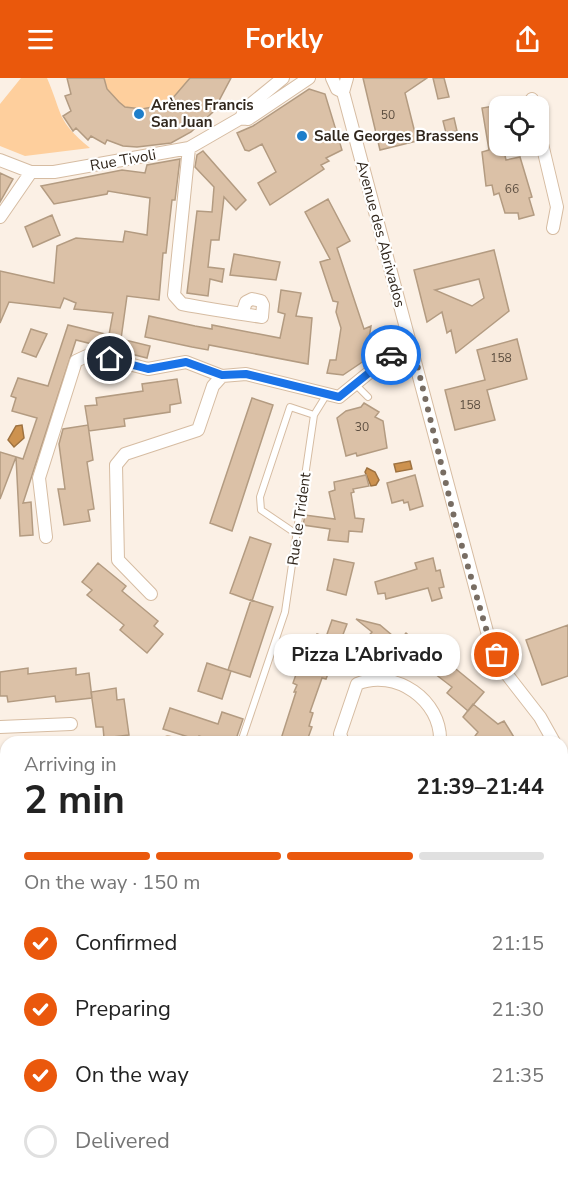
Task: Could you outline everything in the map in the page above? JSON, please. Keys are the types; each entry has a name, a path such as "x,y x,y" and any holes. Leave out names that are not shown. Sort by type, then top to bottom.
{"street":[{"name":"Rue Tivoli","path":"0,160 31,172 54,172 189,148 241,118 245,109 283,78"},
{"name":"Rue Tivoli","path":"241,118 248,119 309,78"},
{"name":"Avenue des Abrivados","path":"332,78 338,89 343,92 413,348 457,529 489,639 505,672 540,717 551,736"},
{"path":"343,92 347,78"},
{"path":"189,148 174,295 182,304 242,314"},
{"path":"545,156 557,207 553,228"},
{"path":"0,217 31,172"},
{"path":"46,537 39,478 76,361 91,354 148,369 186,362 222,375 246,374 339,397 392,354 413,348"},
{"path":"151,594 118,560 116,465 125,454 198,430 213,386 222,375"},
{"path":"340,736 357,684 371,678 412,688 428,704 440,736"},
{"path":"0,727 71,724"}],"lane":[{"path":"355,383 368,397"},
{"name":"Rue le Trident","path":"244,736 285,612 295,557 295,533 314,415 327,394"},
{"path":"295,533 261,510 260,497 290,407 314,415"}],"shaded area":[{"path":"21,78 47,78 66,123 90,148 25,156 0,146 0,104"},
{"name":"Arènes Francis San Juan","path":"68,78 231,78 213,112 203,123 179,139 137,147 108,140 105,144 91,136 88,140 76,128 73,131 63,116 71,111 65,96 71,94"},
{"path":"22,425 24,438 14,447 8,440 16,426"},
{"path":"410,461 412,469 396,472 394,464"},
{"path":"367,468 375,472 379,480 376,485 371,486 365,472"}],"building":[{"name":"Arènes Francis San Juan","path":"67,78 104,78 107,89 125,107 142,109 158,106 172,99 190,78 231,78 213,112 191,132 171,143 137,147 123,146 107,140 105,144 91,136 88,140 76,128 73,131 63,116 71,111 65,96 71,94"},
{"path":"363,78 427,78 405,93 417,141 380,150"},
{"path":"433,78 444,78 449,97 438,99"},
{"name":"Salle Georges Brassens","path":"309,89 325,94 342,150 326,158 329,161 321,165 324,169 270,205 258,183 276,172 262,144 249,151 245,150 237,133 253,126"},
{"path":"489,107 489,150 482,108"},
{"path":"454,118 457,131 446,133 443,121"},
{"path":"489,150 489,156 505,156 506,160 520,157 532,197 529,198 534,215 519,219 518,213 505,213 499,193 494,195 492,185 486,186 482,152"},
{"path":"203,151 246,200 236,210 224,197 219,240 211,240 208,267 224,269 222,282 210,279 208,296 187,293 197,211 212,212 214,187 195,167 197,155"},
{"path":"180,159 175,200 172,200 166,253 163,253 159,300 127,296 121,339 150,346 147,358 76,340 23,503 31,502 33,535 20,536 16,457 0,499 0,452 23,459 37,418 12,411 16,398 11,396 18,378 48,386 68,325 109,335 113,313 74,309 76,303 64,298 60,308 9,302 0,323 0,271 54,283 57,246 76,238 123,242 125,231 147,235 150,198 108,191 107,194 54,204 41,186 122,170 145,173 147,165"},
{"path":"0,173 13,179 0,202"},
{"path":"328,199 350,241 337,248 364,329 371,326 368,345 383,348 343,375 327,373 330,360 336,360 341,328 336,312 338,302 333,301 320,262 330,259 305,212"},
{"path":"52,215 60,235 33,247 25,227"},
{"path":"494,250 509,311 456,353 451,330 447,333 442,312 427,322 414,270","holes":["479,279 484,298 472,306 435,290"]},
{"path":"234,254 280,262 276,280 230,275"},
{"path":"281,290 301,293 296,316 312,318 308,364 209,345 208,350 145,337 149,316 212,329 212,325 280,338 285,314 278,312"},
{"path":"31,329 47,334 36,357 22,352"},
{"path":"517,339 527,379 487,390 495,420 455,430 445,390 485,380 477,350"},
{"path":"177,379 181,403 170,405 170,412 124,419 125,426 89,431 85,406 97,405 96,398 143,391 142,384"},
{"path":"252,398 273,405 232,531 210,523"},
{"path":"364,403 379,412 375,417 383,421 387,448 357,456 356,453 346,456 337,418 346,411 361,407"},
{"path":"88,425 93,460 87,462 94,509 88,510 90,521 64,525 58,489 65,489 59,444 63,429"},
{"path":"366,475 369,486 353,489 354,492 351,493 355,518 364,519 362,532 349,531 348,542 328,540 330,529 303,525 305,515 335,519 329,492 335,490 334,482"},
{"path":"415,475 423,506 410,510 408,502 404,503 403,500 392,503 387,483"},
{"path":"250,537 271,544 252,601 230,593"},
{"path":"433,558 436,571 440,570 444,587 439,588 442,598 432,601 428,588 386,599 385,593 378,594 375,582 417,569 415,563"},
{"path":"334,559 354,563 346,595 327,590"},
{"path":"98,563 126,586 122,591 158,621 154,626 163,634 147,653 120,630 124,625 87,595 92,590 82,582"},
{"path":"251,600 273,607 250,677 228,670"},
{"path":"356,619 380,625 399,641 406,633 422,647 424,643 484,692 468,711 447,693 452,687 413,657 407,665 391,652 384,660 363,642 372,632"},
{"path":"332,620 347,624 326,679 322,678 310,712 313,713 309,736 282,736 296,692 294,692 297,685 293,683 301,660 307,663 317,634 326,637"},
{"path":"568,625 568,676 542,685 526,640"},
{"path":"207,663 231,671 222,699 198,691"},
{"path":"28,668 28,674 76,668 76,675 89,673 92,698 56,702 55,696 8,702 7,696 0,696 0,672"},
{"path":"116,688 117,700 124,699 129,735 104,736 103,727 96,727 91,692"},
{"path":"473,704 498,724 504,721 513,736 475,736 478,732 463,717"},
{"path":"170,708 218,724 222,712 243,719 237,736 185,736 163,729"}],"way so far":[{"path":"391,355 413,348 457,529 489,639 497,655"}],"place":[{"name":"Arènes Francis San Juan","path":"139,114"},
{"name":"Salle Georges Brassens","path":"302,136"},
{"name":"Pizza L’Abrivado","path":"497,655"}],"route":[{"path":"110,359 148,369 186,362 222,375 246,374 339,397 391,355"}]}
